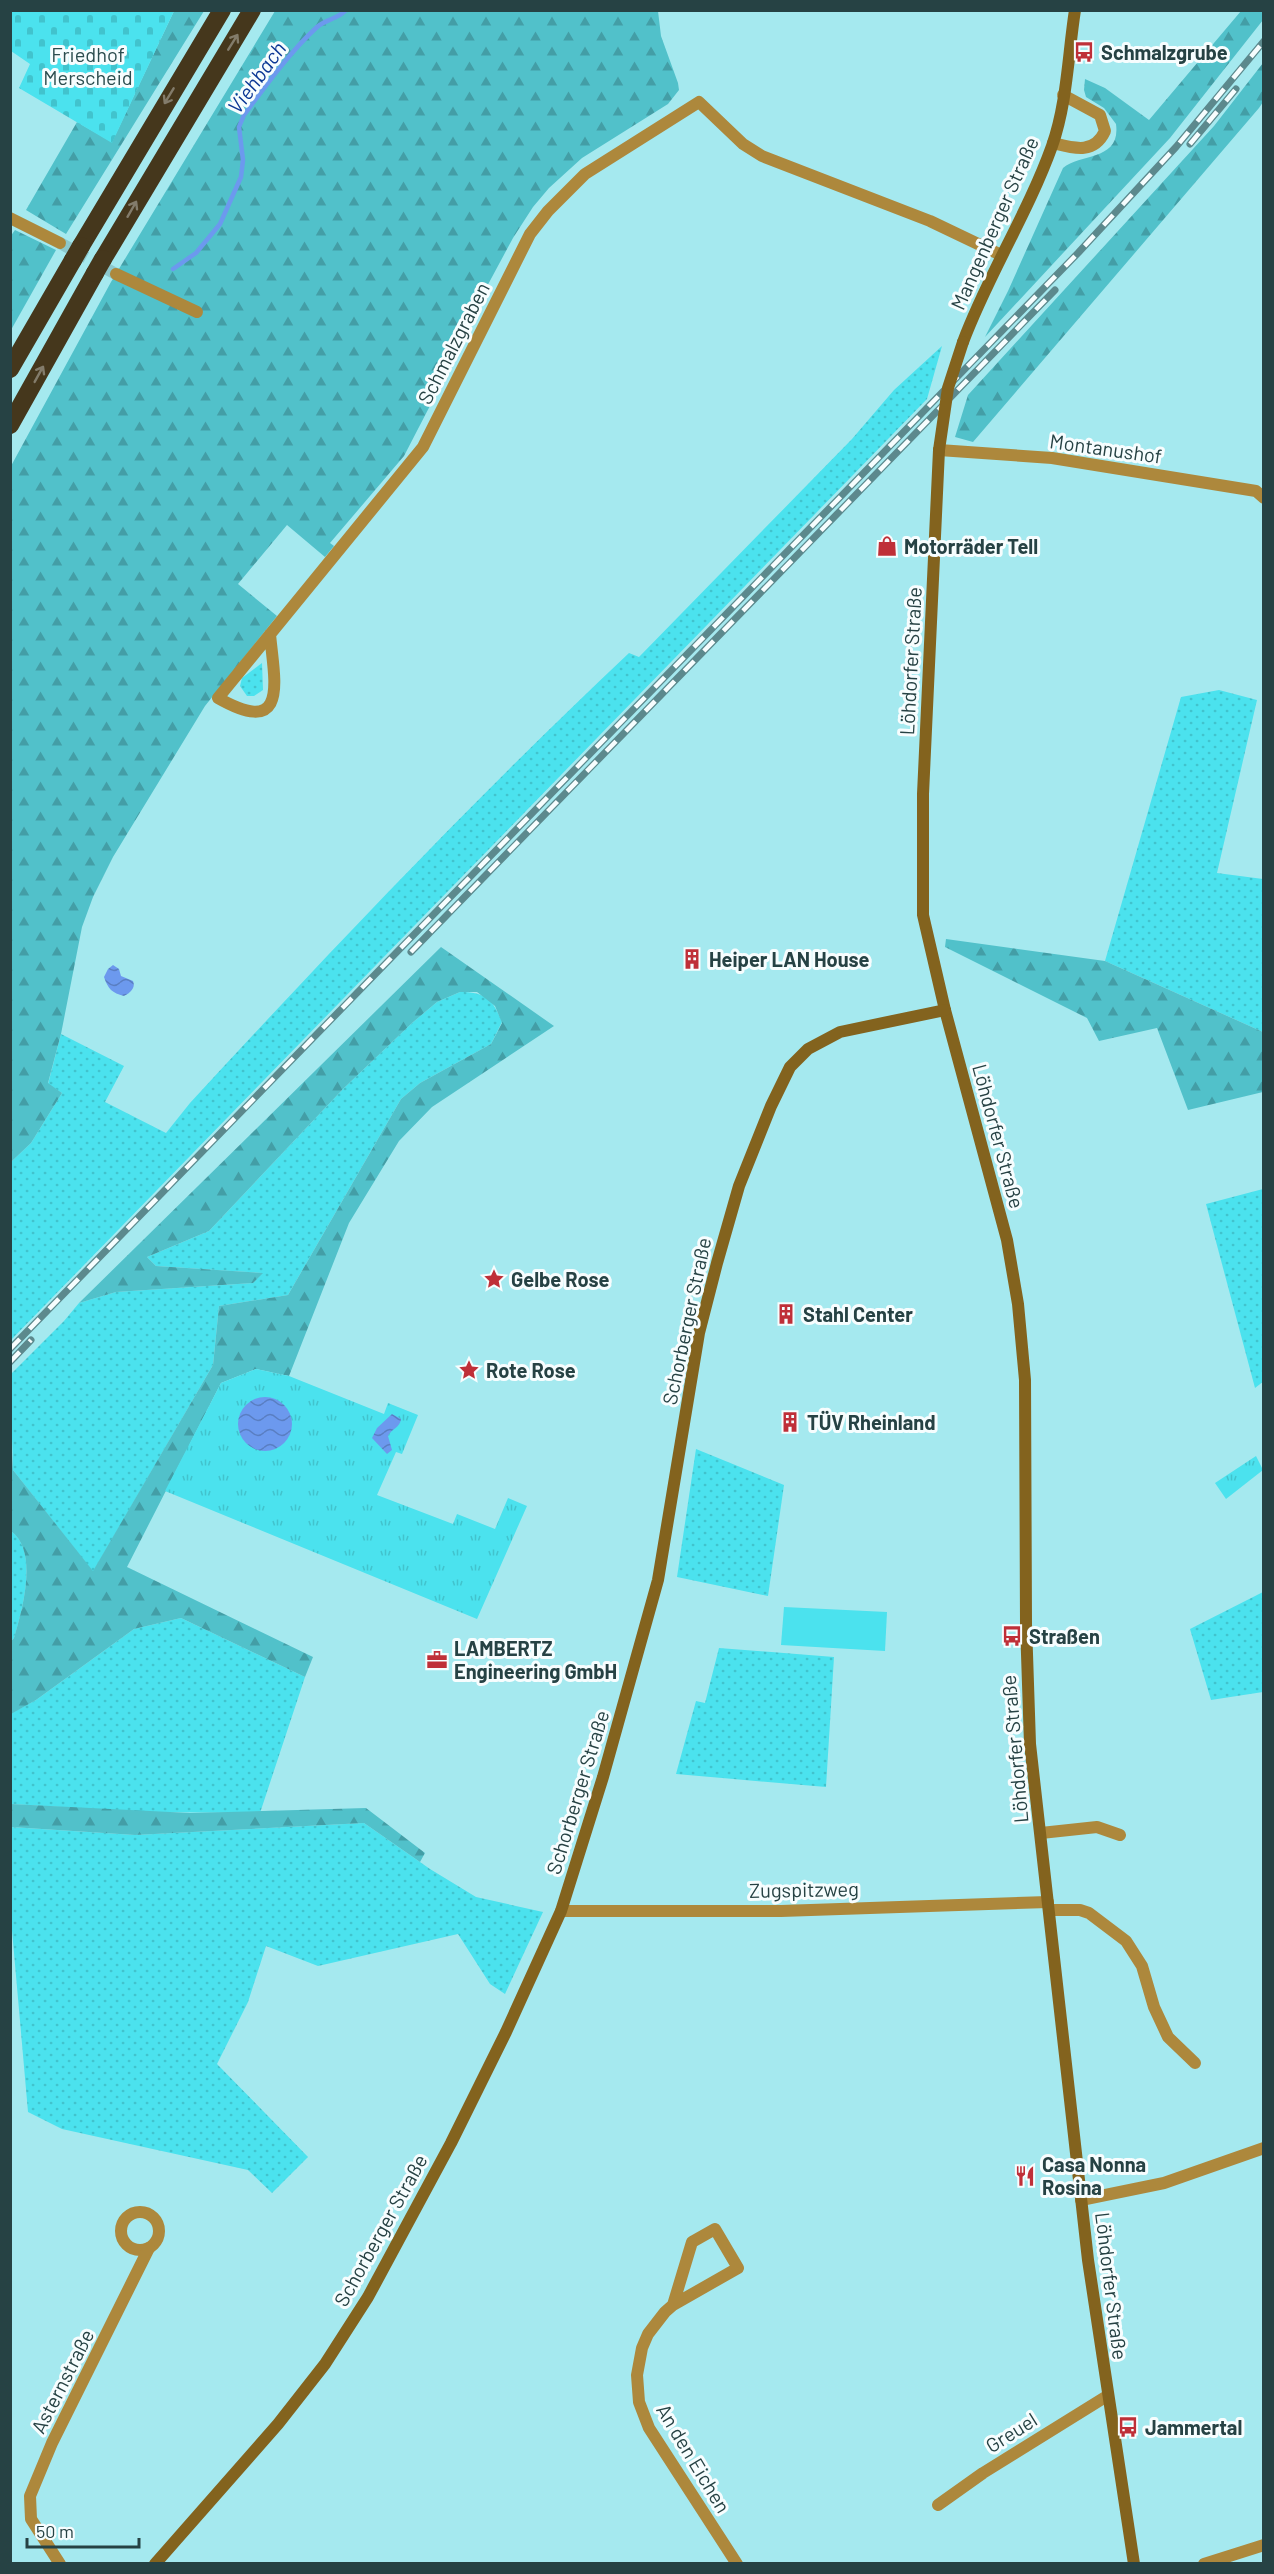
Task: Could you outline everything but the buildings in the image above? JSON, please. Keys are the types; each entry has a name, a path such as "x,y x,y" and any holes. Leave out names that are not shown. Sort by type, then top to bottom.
{"highway":[{"path":"10,369 222,10"},
{"path":"10,425 99,266 252,10"}],"main road":[{"name":"Mangenberger Straße","path":"939,450 948,388 963,342 980,298 1043,169 1053,143 1063,95 1075,10"},
{"name":"Löhdorfer Straße","path":"939,450 923,794 921,890 923,915 945,1010 1007,1240 1018,1304 1026,1380 1027,1682 1030,1744 1081,2200 1107,2396 1134,2564"},
{"name":"Schorberger Straße","path":"155,2564 278,2424 325,2364 368,2297 451,2143 506,2032 561,1911 603,1777 658,1580 699,1333 717,1263 739,1186 771,1106 790,1067 800,1056 818,1043 840,1032 945,1010"}],"street":[{"path":"1053,143 1079,149 1089,147 1097,143 1105,131 1100,115 1063,95"},
{"name":"Schmalzgraben","path":"270,634 276,684 273,697 266,708 257,712 250,711 218,698 270,634 336,557 423,447 530,234 548,210 585,174 699,102 743,144 762,156 930,221 1001,255"},
{"path":"10,218 60,243"},
{"path":"116,274 197,312"},
{"name":"Montanushof","path":"939,450 1052,459 1256,491 1263,498"},
{"name":"Löhdorfer Straße","path":"1041,1833 1097,1827 1120,1835"},
{"path":"1049,1906 1089,1913 1126,1941 1142,1966 1154,2007 1168,2037 1195,2063"},
{"name":"Zugspitzweg","path":"561,1911 781,1911 1049,1906"},
{"path":"1081,2200 1173,2180 1263,2148"},
{"name":"An den Eichen","path":"673,2304 692,2242 715,2229 738,2268 673,2304 657,2320 642,2348 637,2375 639,2402 644,2419 737,2564"},
{"name":"Asternstraße","path":"60,2564 33,2522 29,2511 30,2496 52,2443 149,2248"},
{"name":"Greuel","path":"938,2505 983,2473 1107,2396"},
{"path":"1204,2564 1263,2545"}],"green space":[{"name":"Friedhof Merscheid","path":"10,11 174,11 112,143 19,88 30,64 11,51"},
{"path":"174,11 204,11 66,234 26,210 77,122 112,142"},
{"path":"275,11 658,11 661,36 679,90 668,104 582,158 549,188 533,207 513,238 470,318 448,371 404,456 330,543 334,546 325,557 287,525 238,584 277,616 205,706 113,857 93,897 82,927 61,1034 48,1083 62,1093 31,1143 11,1162 11,466 111,282"},
{"path":"1241,11 1263,11 1263,20 1170,138 985,337 1063,168 1106,150 1116,136 1116,124 1104,108 1086,97 1085,79 1105,88 1149,120"},
{"path":"1263,63 1263,102 1259,108 973,442 955,437 968,395 1214,126"},
{"path":"15,230 56,250 11,330 10,237"},
{"path":"942,346 927,399 11,1340 11,1162 31,1143 62,1093 48,1084 61,1034 124,1066 105,1102 166,1133 243,1045 460,818 629,653 639,657 852,439 894,390"},
{"path":"262,663 263,690 254,696 247,696 240,686 242,678"},
{"path":"1219,690 1257,700 1217,873 1263,879 1263,1032 1105,961 1181,697"},
{"path":"946,939 1105,961 1263,1032 1263,1092 1188,1110 1157,1028 1099,1041 1087,1018 945,947"},
{"path":"441,947 554,1026 432,1107 399,1141 349,1223 289,1376 256,1369 221,1383 127,1567 313,1657 305,1677 181,1618 134,1629 36,1700 11,1714 11,1641 14,1638 21,1613 26,1567 24,1552 19,1540 11,1531 10,1416 13,1470 93,1571 213,1365 219,1306 288,1295 401,1099 420,1083 491,1044 502,1023 495,1006 477,992 460,992 437,1002 343,1089 209,1231 147,1257 156,1266 263,1273 253,1283 116,1292 79,1303"},
{"path":"460,992 482,995 495,1008 502,1022 491,1044 420,1083 401,1099 288,1295 219,1306 213,1365 93,1572 13,1470 10,1375 79,1303 116,1292 253,1283 262,1273 156,1266 147,1257 209,1231 343,1089 412,1023 437,1002"},
{"path":"1263,1189 1264,1381 1255,1388 1206,1204"},
{"path":"256,1369 289,1376 384,1414 388,1403 418,1415 402,1454 396,1452 377,1495 453,1524 457,1514 495,1529 508,1498 527,1506 477,1619 165,1491 221,1383"},
{"path":"696,1449 784,1485 768,1596 677,1577"},
{"path":"1256,1456 1263,1470 1226,1499 1215,1483"},
{"path":"11,1531 19,1540 24,1552 26,1582 21,1613 14,1638 11,1641"},
{"path":"1263,1592 1263,1692 1211,1700 1190,1629"},
{"path":"784,1607 887,1612 885,1651 781,1645"},
{"path":"181,1618 305,1677 260,1813 145,1812 11,1804 10,1714 36,1700 134,1629"},
{"path":"719,1648 834,1657 826,1787 676,1774 696,1701 705,1703"},
{"path":"11,1804 190,1813 366,1808 425,1853 420,1862 364,1823 135,1835 11,1827"},
{"path":"364,1823 430,1869 476,1897 543,1912 505,1994 490,1984 458,1934 318,1966 266,1946 248,2002 217,2064 308,2157 272,2193 248,2170 62,2129 28,2112 11,1919 10,1827 135,1835"}],"water":[{"path":"113,965 119,969 121,976 133,981 132,990 124,996 111,990 104,977"},
{"path":"265,1397 275,1399 284,1405 290,1414 292,1424 290,1434 284,1443 275,1449 265,1451 255,1449 246,1443 240,1434 238,1424 240,1414 246,1405 255,1399"},
{"path":"392,1414 401,1419 388,1436 392,1450 387,1454 372,1438 377,1428"}],"waterway":[{"name":"Viehbach","path":"173,269 196,253 220,224 241,177 243,160 239,127 244,115 297,47 321,24 346,10"}],"tunnel":[{"path":"60,243 116,274"}],"railway":[{"path":"10,1349 1078,253 1176,147 1264,41"},
{"path":"1190,144 1236,89"},
{"path":"411,952 1055,290"},
{"path":"10,1362 31,1340"}],"place":[{"name":"Schmalzgrube","path":"1084,52"},
{"name":"Motorräder Tell","path":"887,546"},
{"name":"Heiper LAN House","path":"692,959"},
{"name":"Gelbe Rose","path":"494,1279"},
{"name":"Stahl Center","path":"786,1314"},
{"name":"Rote Rose","path":"469,1370"},
{"name":"TÜV Rheinland","path":"790,1422"},
{"name":"Straßen","path":"1012,1636"},
{"name":"LAMBERTZ Engineering GmbH","path":"437,1660"},
{"name":"Casa Nonna Rosina","path":"1025,2176"},
{"name":"Jammertal","path":"1128,2427"}]}
